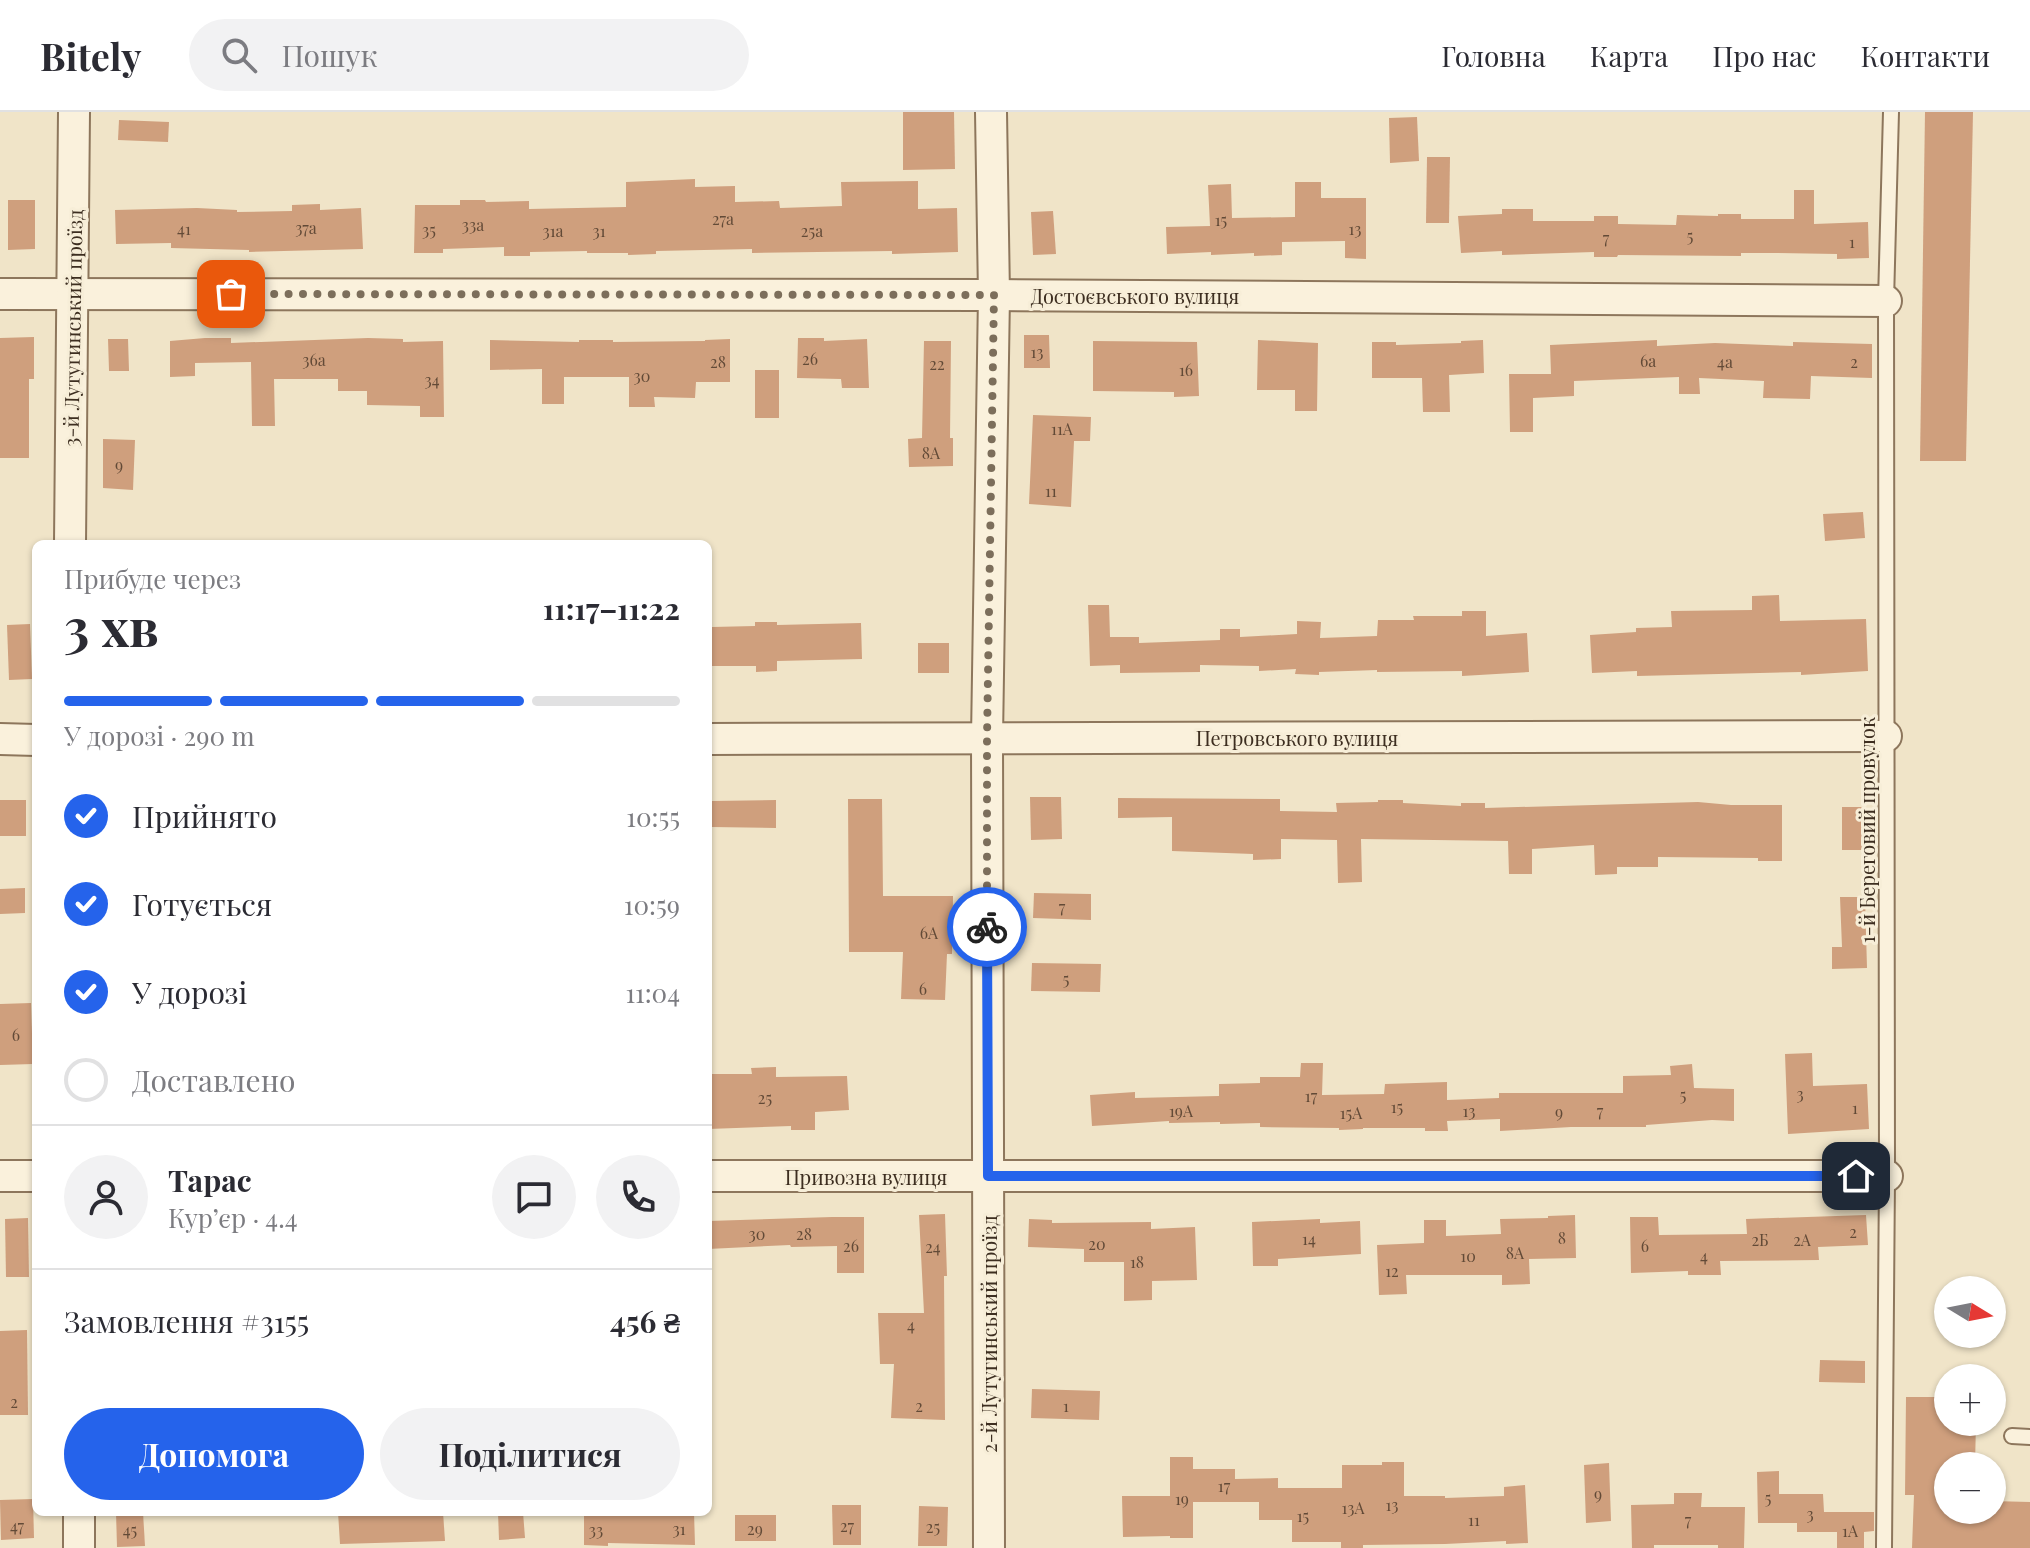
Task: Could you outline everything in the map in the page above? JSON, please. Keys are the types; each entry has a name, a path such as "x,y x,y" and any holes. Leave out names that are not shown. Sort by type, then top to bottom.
{"street":[{"name":"3-й Лутугинський проїзд","path":"70,540 74,112"},
{"name":"2-й Лутугинський проїзд","path":"989,1548 987,738 994,295 991,112"},
{"name":"Достоєвського вулиця","path":"0,294 994,295 1886,301"},
{"name":"Петровського вулиця","path":"712,739 1886,736"},
{"path":"0,739 32,740"},
{"path":"0,1176 32,1176"},
{"name":"Привозна вулиця","path":"712,1176 1887,1176"},
{"path":"79,1516 79,1548"}],"lane":[{"name":"1-й Береговий провулок","path":"1884,1548 1887,1176 1886,301 1891,112"},
{"path":"2012,1436 2030,1437"}],"building":[{"path":"903,112 954,112 955,169 903,170"},
{"path":"1925,112 1973,112 1966,461 1920,461"},
{"path":"1417,117 1419,161 1390,163 1389,118"},
{"path":"119,120 169,122 168,142 118,140"},
{"path":"1427,157 1450,157 1449,223 1426,223"},
{"path":"695,179 695,187 735,186 735,202 779,201 780,208 842,206 841,182 918,181 918,209 957,208 958,252 752,253 752,249 656,251 656,254 628,255 587,251 530,252 530,256 504,256 504,247 414,253 415,205 460,205 460,200 485,200 529,201 529,209 626,207 626,182"},
{"path":"1295,182 1321,182 1321,198 1366,198 1366,259 1345,258 1345,241 1282,242 1282,255 1167,254 1166,227 1210,226 1208,185 1231,184 1232,218 1295,217"},
{"path":"1794,190 1814,190 1814,224 1868,222 1869,258 1837,259 1837,254 1773,253 1594,257 1594,252 1461,253 1458,216 1502,214 1502,209 1533,209 1533,221 1594,221 1594,216 1618,216 1618,224 1676,225 1677,215 1718,214 1741,214 1741,219 1794,219"},
{"path":"8,200 35,200 35,249 8,250"},
{"path":"320,204 320,210 361,208 363,249 249,252 171,248 171,243 116,244 115,210 197,208 237,212 292,211 292,205"},
{"path":"1053,211 1056,254 1033,255 1031,212"},
{"path":"1024,335 1049,335 1050,368 1024,368"},
{"path":"34,337 34,379 29,379 29,458 0,458 0,338"},
{"path":"231,338 231,343 368,338 403,339 403,342 443,341 444,417 420,417 420,406 367,405 367,391 338,391 338,379 274,379 275,426 252,426 251,362 195,363 195,376 170,377 170,341"},
{"path":"798,338 824,338 824,341 867,339 869,388 842,388 841,379 797,378"},
{"path":"108,339 128,339 129,371 109,371"},
{"path":"730,339 730,382 696,382 695,398 654,397 655,407 629,407 629,377 564,377 564,404 542,404 542,369 490,370 490,340 613,342"},
{"path":"1258,340 1318,343 1317,411 1295,411 1295,390 1257,390"},
{"path":"1483,340 1484,373 1449,375 1450,412 1423,412 1422,378 1372,378 1372,342 1396,342 1396,345"},
{"path":"1657,340 1657,346 1715,343 1793,346 1793,342 1872,344 1872,378 1811,376 1810,399 1763,398 1764,381 1699,378 1700,394 1679,394 1679,377 1574,381 1574,396 1533,398 1533,432 1510,432 1509,374 1551,374 1550,345"},
{"path":"924,341 951,341 950,438 953,438 953,466 909,467 908,439 922,438"},
{"path":"1093,341 1197,342 1199,396 1174,397 1174,392 1093,391"},
{"path":"755,370 779,370 779,418 755,418"},
{"path":"1033,415 1091,417 1090,441 1074,441 1071,507 1029,504"},
{"path":"103,439 135,440 133,490 103,488"},
{"path":"1863,512 1865,538 1825,541 1823,514"},
{"path":"1779,595 1780,621 1866,619 1868,671 1801,675 1801,672 1637,676 1637,671 1592,673 1590,635 1636,632 1636,628 1672,627 1671,611 1752,610 1752,596"},
{"path":"1088,605 1109,605 1110,637 1139,637 1139,643 1220,640 1220,629 1240,629 1240,637 1297,634 1297,621 1321,622 1320,638 1377,636 1378,620 1462,616 1462,611 1486,611 1486,636 1527,633 1529,672 1462,676 1462,671 1377,670 1319,672 1319,675 1295,674 1296,669 1259,671 1259,666 1200,665 1200,672 1120,673 1120,665 1090,666"},
{"path":"755,622 777,622 777,625 861,623 862,659 777,661 777,671 756,672 756,666 712,666 712,627 755,626"},
{"path":"30,624 32,679 9,680 7,625"},
{"path":"918,643 949,643 949,673 918,673"},
{"path":"1030,797 1061,797 1062,839 1031,840"},
{"path":"1118,798 1280,799 1280,811 1337,812 1336,803 1378,800 1461,806 1461,803 1485,803 1485,808 1698,802 1782,805 1782,861 1658,857 1658,867 1617,867 1617,874 1595,875 1594,845 1532,849 1532,874 1509,874 1508,841 1361,839 1362,882 1338,883 1337,840 1281,839 1281,859 1253,860 1253,854 1172,851 1172,817 1118,818"},
{"path":"848,799 882,799 883,896 953,896 952,954 947,954 945,1000 901,999 903,952 849,952"},
{"path":"0,800 26,800 26,836 0,836"},
{"path":"776,800 776,828 712,827 712,801"},
{"path":"1842,807 1867,807 1867,850 1842,850"},
{"path":"25,888 25,913 0,914 0,889"},
{"path":"1034,893 1091,894 1091,920 1033,918"},
{"path":"1840,897 1865,897 1867,968 1832,969 1832,947 1842,947"},
{"path":"1032,963 1101,964 1100,992 1031,991"},
{"path":"31,1003 32,1064 0,1065 0,1004"},
{"path":"1812,1053 1813,1086 1867,1084 1869,1129 1788,1134 1785,1054"},
{"path":"1301,1063 1323,1063 1322,1095 1384,1094 1385,1084 1447,1082 1447,1100 1499,1098 1499,1093 1623,1093 1623,1076 1671,1075 1670,1066 1692,1064 1694,1088 1734,1089 1734,1121 1500,1131 1500,1119 1447,1121 1448,1131 1425,1131 1425,1128 1339,1130 1260,1127 1260,1123 1169,1121 1092,1126 1090,1095 1135,1092 1135,1098 1219,1096 1219,1084 1260,1083 1260,1077 1300,1077"},
{"path":"776,1067 776,1077 847,1076 849,1110 815,1112 815,1130 791,1130 791,1126 712,1129 712,1074 752,1074 751,1068"},
{"path":"945,1214 945,1420 891,1418 894,1364 880,1364 878,1313 924,1313 919,1215"},
{"path":"1575,1215 1576,1258 1529,1259 1530,1284 1502,1285 1502,1275 1406,1275 1407,1294 1379,1295 1377,1245 1424,1243 1424,1220 1446,1220 1446,1236 1501,1234 1500,1219"},
{"path":"1866,1215 1868,1245 1818,1247 1819,1260 1720,1261 1721,1275 1688,1275 1688,1271 1631,1273 1630,1217 1658,1217 1659,1235 1747,1234 1746,1219"},
{"path":"864,1217 864,1273 837,1273 837,1246 712,1249 712,1221"},
{"path":"28,1218 29,1277 6,1277 5,1219"},
{"path":"1029,1219 1052,1220 1052,1223 1151,1222 1151,1229 1195,1227 1197,1280 1152,1281 1152,1300 1124,1301 1124,1262 1084,1262 1084,1249 1028,1247"},
{"path":"1320,1219 1320,1223 1360,1221 1361,1254 1278,1259 1278,1266 1253,1266 1252,1222"},
{"path":"27,1330 28,1415 0,1415 0,1331"},
{"path":"1820,1360 1865,1361 1865,1383 1819,1382"},
{"path":"1032,1389 1100,1391 1099,1420 1031,1418"},
{"path":"1906,1397 1934,1397 1934,1436 1976,1436 1975,1452 1934,1452 1934,1524 2006,1524 2006,1501 2030,1502 2030,1548 1912,1548 1914,1495 1905,1495"},
{"path":"1170,1457 1193,1457 1193,1469 1235,1469 1235,1479 1278,1478 1278,1488 1342,1488 1342,1465 1382,1465 1382,1462 1404,1462 1404,1496 1504,1496 1504,1487 1525,1485 1528,1543 1506,1544 1506,1541 1341,1548 1341,1542 1292,1542 1292,1520 1259,1520 1259,1502 1193,1502 1193,1538 1123,1537 1122,1496 1170,1496"},
{"path":"1609,1463 1611,1521 1586,1523 1584,1465"},
{"path":"1779,1471 1779,1494 1823,1494 1824,1512 1874,1512 1874,1531 1864,1532 1864,1548 1837,1548 1837,1532 1797,1532 1797,1523 1758,1523 1757,1472"},
{"path":"1674,1493 1702,1493 1701,1507 1745,1507 1744,1548 1654,1545 1654,1548 1632,1548 1631,1505 1674,1504"},
{"path":"32,1499 34,1538 1,1540 0,1500"},
{"path":"832,1505 861,1505 861,1545 833,1545"},
{"path":"919,1506 948,1507 947,1546 918,1546"},
{"path":"735,1515 776,1515 776,1541 735,1541"},
{"path":"116,1516 143,1516 145,1546 117,1547"},
{"path":"338,1516 443,1516 445,1541 340,1544"},
{"path":"498,1516 523,1516 525,1538 499,1540"},
{"path":"584,1516 694,1516 695,1545 584,1545"}],"way so far":[{"path":"231,294 994,295 987,927"}],"route":[{"path":"987,927 988,1176 1856,1176"}]}
